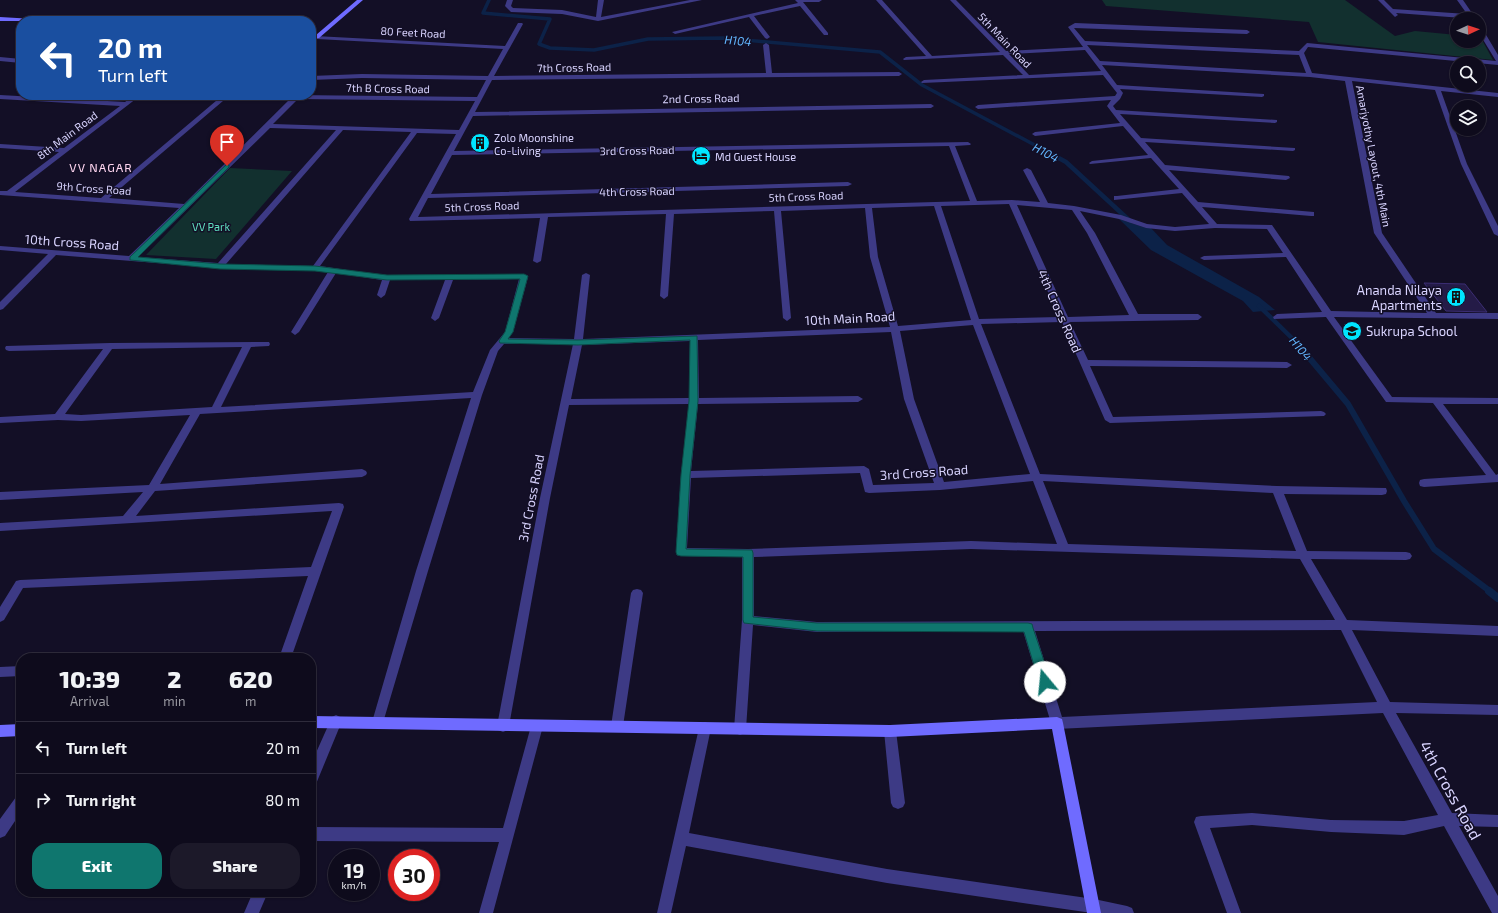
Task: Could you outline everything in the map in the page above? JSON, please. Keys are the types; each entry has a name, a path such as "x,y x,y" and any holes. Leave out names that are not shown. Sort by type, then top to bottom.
{"street":[{"path":"316,35 360,0"},
{"path":"510,0 508,6 511,10 562,12 598,19 699,0"},
{"path":"598,19 601,0"},
{"path":"658,8 659,0"},
{"path":"676,32 751,16 800,2 819,0"},
{"path":"879,0 930,57"},
{"name":"5th Main Road","path":"953,0 1027,76"},
{"path":"1381,0 1397,17"},
{"path":"1460,0 1468,12"},
{"path":"800,2 826,34"},
{"path":"1391,11 1450,16"},
{"path":"751,16 767,38"},
{"path":"0,19 16,20"},
{"path":"0,24 16,25"},
{"path":"426,196 492,78 520,24"},
{"path":"1216,226 1114,112 1110,106 1118,98 1120,93 1071,25 1247,32"},
{"name":"80 Feet Road","path":"316,37 508,48"},
{"path":"1486,40 1498,60"},
{"path":"766,45 769,75"},
{"path":"1301,53 1307,45 1498,63"},
{"path":"906,59 1085,46 1301,53"},
{"path":"1301,53 1310,75"},
{"path":"0,59 16,61"},
{"path":"1098,63 1310,75 1498,95"},
{"path":"924,82 1106,73"},
{"name":"7th Cross Road","path":"316,78 362,76 492,78 899,74"},
{"name":"Amarjyothy Layout, 4th Main","path":"1348,79 1378,233 1434,316"},
{"path":"1116,87 1262,95"},
{"path":"1437,88 1464,164 1498,234"},
{"name":"7th B Cross Road","path":"316,96 480,99"},
{"path":"0,97 16,98"},
{"path":"978,107 1118,98"},
{"path":"54,100 127,104"},
{"name":"8th Main Road","path":"9,193 132,100"},
{"path":"104,199 221,100"},
{"path":"132,258 293,100"},
{"name":"2nd Cross Road","path":"471,114 931,106"},
{"path":"1114,112 1274,121"},
{"path":"1035,134 1125,124"},
{"path":"268,126 461,132"},
{"path":"220,266 341,128"},
{"path":"315,268 416,130"},
{"path":"1139,140 1293,149"},
{"path":"951,144 974,203"},
{"name":"3rd Cross Road","path":"450,153 968,144"},
{"path":"0,146 64,150"},
{"path":"1092,163 1154,156"},
{"path":"1164,167 1286,178"},
{"path":"1027,170 1045,205"},
{"name":"4th Cross Road","path":"426,196 848,184"},
{"path":"1117,198 1184,191"},
{"name":"9th Cross Road","path":"0,193 104,199 186,206"},
{"name":"5th Cross Road","path":"426,196 413,219 1012,202 1074,208 1121,217 1146,226 1174,228 1216,226 1269,227 1288,255"},
{"name":"4th Cross Road","path":"1012,202 1110,420 1321,414"},
{"path":"937,204 976,322 1064,548"},
{"path":"1196,204 1311,214"},
{"path":"868,205 874,257 895,329 909,399 940,486"},
{"path":"777,208 787,318"},
{"path":"1074,208 1091,233 1135,317"},
{"path":"664,296 670,212"},
{"path":"537,262 544,216"},
{"name":"10th Cross Road","path":"2,250 132,258 220,266 315,268 387,278 524,276 509,332 503,341"},
{"path":"0,307 54,253"},
{"path":"1204,258 1288,255 1389,400 1498,401"},
{"path":"294,332 333,271"},
{"name":"3rd Cross Road","path":"503,726 545,498 578,342 586,275"},
{"path":"435,318 450,277"},
{"path":"381,295 387,278"},
{"path":"1277,317 1328,314 1498,316"},
{"name":"10th Main Road","path":"503,341 578,342 895,329 976,322 1135,317 1198,317"},
{"path":"694,337 694,401 686,475 681,552 748,553 971,545 1303,555 1406,556"},
{"path":"378,722 422,570 477,395 494,350 503,341"},
{"path":"215,410 248,344"},
{"path":"9,348 266,344"},
{"path":"58,417 110,346"},
{"path":"1084,363 1287,365"},
{"path":"0,420 58,417 81,418 477,395"},
{"path":"566,402 858,399"},
{"path":"1435,400 1496,478"},
{"path":"126,520 152,488 197,411"},
{"name":"3rd Cross Road","path":"686,475 864,469 869,489 940,486 1037,477 1277,490 1382,491"},
{"path":"0,496 152,488 362,473"},
{"path":"1424,483 1496,478"},
{"name":"4th Cross Road","path":"1277,490 1303,555 1344,625 1386,707 1498,910"},
{"path":"0,527 339,507 287,653"},
{"path":"740,729 748,620 748,553"},
{"path":"0,617 20,584 315,571"},
{"path":"617,726 637,593"},
{"path":"748,620 817,627 1028,628 1344,625 1498,631"},
{"path":"1028,628 1058,722 1094,910"},
{"path":"0,672 16,671"},
{"path":"316,722 336,721 503,726 617,726 890,731 1386,707 1498,710"},
{"path":"316,768 336,721"},
{"path":"486,913 538,726"},
{"path":"664,913 705,728"},
{"path":"0,731 16,730"},
{"path":"890,731 898,803"},
{"path":"0,831 16,808"},
{"path":"1234,913 1201,822 1252,820 1331,826 1404,828 1448,819 1498,821"},
{"path":"316,834 508,835"},
{"path":"681,838 887,876 1094,910 1127,913"},
{"path":"251,913 259,897"}],"green space":[{"path":"1102,0 1345,0 1395,36 1415,31 1450,34 1450,48 1486,47 1493,60 1486,59 1486,56 1454,56 1318,42 1309,22 1106,6"},
{"name":"VV Park","path":"230,168 292,171 216,259 146,255"}],"water":[{"path":"1119,219 1146,228 1150,227 1167,245 1259,297 1275,310 1253,312 1243,301 1151,250"}],"building":[{"name":"Ananda Nilaya Apartments","path":"1424,283 1465,284 1487,312 1446,311"}],"waterway":[{"name":"H104","path":"489,0 483,13 550,19 539,44 550,48 594,50 648,39 723,38 880,52 922,85 1044,150"},
{"name":"H104","path":"1042,149 1066,162 1130,221"},
{"name":"H104","path":"1259,306 1296,342"},
{"name":"H104","path":"1296,342 1348,404 1404,501 1434,549 1491,592"},
{"name":"H104","path":"1489,591 1498,598"}],"place":[{"name":"Zolo Moonshine Co-Living","path":"480,143"},
{"name":"Md Guest House","path":"701,156"},
{"name":"Ananda Nilaya Apartments","path":"1456,297"},
{"name":"Sukrupa School","path":"1352,331"}],"district":[{"name":"VV NAGAR","path":"101,167"}],"route":[{"path":"227,166 132,258 220,266 315,268 387,278 524,276 509,332 503,341 527,340 578,342 694,337 694,401 686,475 681,552 748,553 748,620 817,627 1028,628 1045,682"}]}
